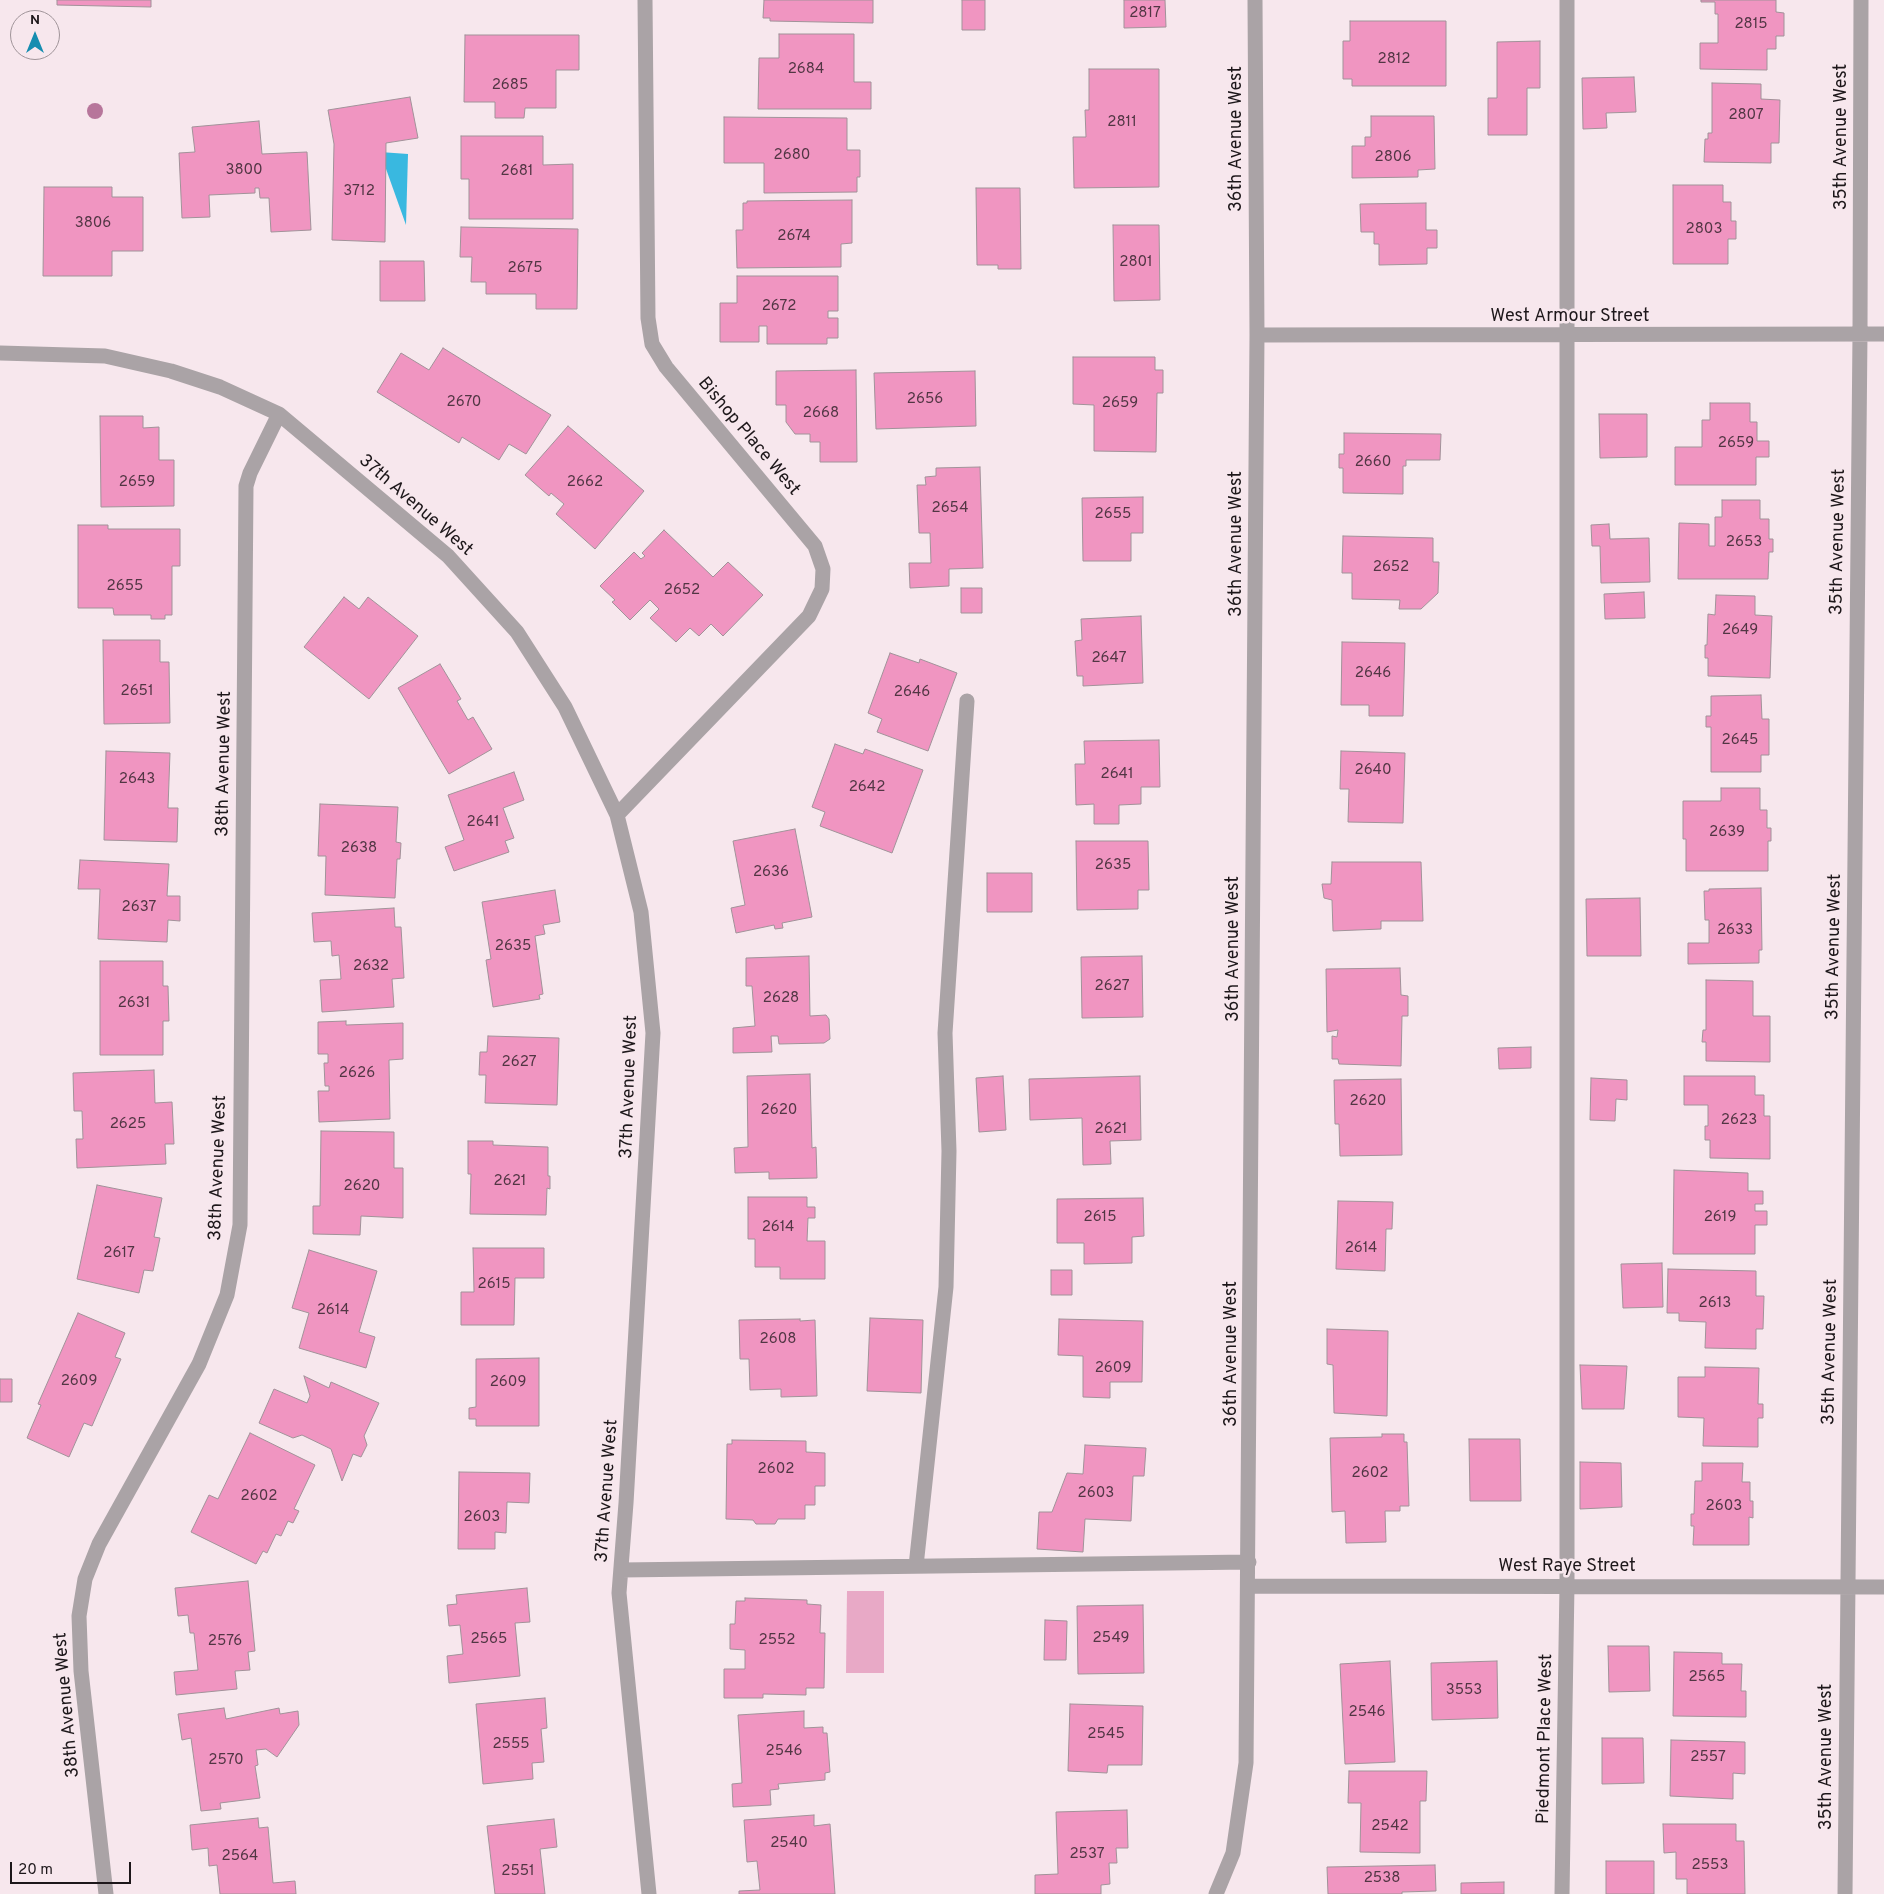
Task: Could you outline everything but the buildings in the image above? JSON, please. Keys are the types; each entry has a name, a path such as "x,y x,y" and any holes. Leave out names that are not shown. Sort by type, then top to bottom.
{"street":[{"name":"Bishop Place West","path":"617,815 808,616 822,589 823,569 815,546 666,367 652,344 648,318 645,0"},
{"name":"36th Avenue West","path":"1216,1894 1233,1853 1246,1763 1249,1586 1257,335 1255,0"},
{"name":"Piedmont Place West","path":"1562,1894 1566,1585 1567,0"},
{"name":"35th Avenue West","path":"1845,1894 1860,334 1861,0"},
{"name":"West Armour Street","path":"1257,335 1884,334"},
{"path":"0,353 106,356 171,371 204,382 279,414"},
{"name":"37th Avenue West","path":"279,414 448,556 517,632 565,707 617,815 641,912 654,1033 619,1593 648,1894"},
{"name":"38th Avenue West","path":"106,1894 81,1671 79,1616 85,1578 99,1544 199,1364 224,1304 240,1225 246,486 250,473 279,414"},
{"path":"916,1566 946,1288 949,1151 945,1033 967,701"},
{"path":"621,1570 1249,1562"},
{"name":"West Raye Street","path":"1249,1586 1884,1587"}],"shaded area":[{"path":"847,1591 884,1591 884,1673 846,1673"}],"water":[{"path":"380,152 408,154 406,225"}]}
